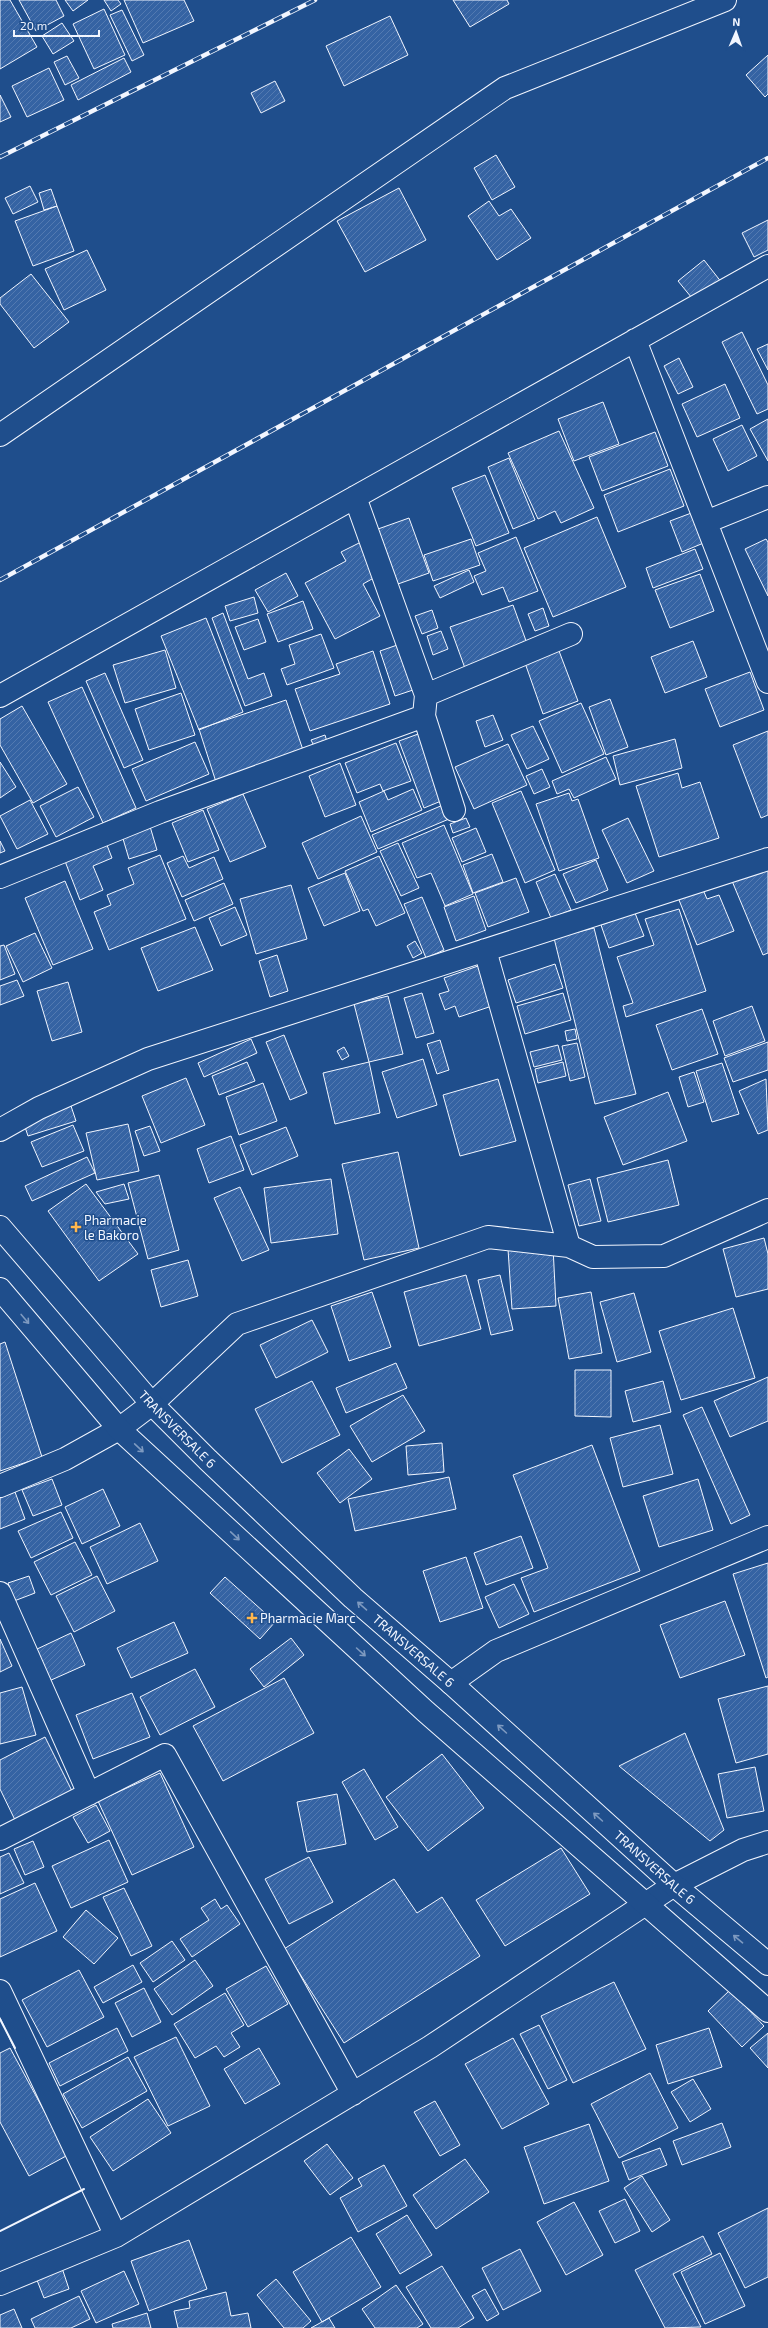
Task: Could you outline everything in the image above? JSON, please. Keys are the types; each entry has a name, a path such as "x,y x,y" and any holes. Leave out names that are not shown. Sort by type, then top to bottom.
{"street":[{"path":"0,435 505,88 725,0"},
{"path":"0,696 768,266"},
{"path":"635,340 768,682"},
{"path":"355,497 426,695 424,716 454,810"},
{"path":"706,522 768,497"},
{"path":"426,695 571,634"},
{"path":"0,877 160,812 424,716"},
{"path":"0,1130 39,1108 148,1060 768,859"},
{"path":"485,950 569,1246"},
{"path":"0,1486 65,1459 119,1429 152,1404 237,1324 488,1237 569,1246 593,1257 664,1256 768,1210"},
{"name":"TRANSVERSALE 6","path":"0,1227 152,1404 353,1598 451,1683 674,1885 768,1964"},
{"path":"0,1289 119,1429 425,1710 645,1905 768,2011"},
{"path":"451,1683 496,1651 768,1537"},
{"path":"0,1593 89,1794"},
{"path":"0,1839 165,1755 353,2094"},
{"path":"0,2284 116,2236 353,2094 430,2046 674,1885 743,1850 768,1842"},
{"path":"0,1991 116,2236"}],"building":[{"path":"0,0 10,0 37,47 0,69"},
{"path":"19,0 56,0 64,16 36,31"},
{"path":"65,0 88,0 73,11"},
{"path":"104,0 118,0 121,4 111,11"},
{"path":"124,0 184,0 194,21 143,43"},
{"path":"453,0 507,0 509,4 470,27"},
{"path":"104,9 125,55 94,69 73,24"},
{"path":"122,10 144,55 132,61 110,15"},
{"path":"390,16 408,55 344,86 326,46"},
{"path":"62,23 74,41 53,54 42,36"},
{"path":"768,55 768,94 765,97 746,75"},
{"path":"67,56 79,78 65,85 54,62"},
{"path":"124,58 131,72 78,100 71,85"},
{"path":"49,68 64,100 27,117 12,86"},
{"path":"275,81 285,101 261,113 251,93"},
{"path":"0,95 11,117 0,122"},
{"path":"496,155 515,187 492,200 474,168"},
{"path":"30,186 38,202 13,214 5,198"},
{"path":"399,188 426,240 365,272 337,221"},
{"path":"51,189 57,206 44,210 39,193"},
{"path":"489,201 499,216 511,209 531,238 497,260 468,216"},
{"path":"57,206 74,251 33,266 15,221"},
{"path":"768,220 768,250 754,257 742,233"},
{"path":"87,250 106,290 64,310 45,269"},
{"path":"704,260 722,283 696,303 678,281"},
{"path":"31,274 69,322 34,348 0,304 0,298"},
{"path":"742,332 768,385 768,409 757,414 722,342"},
{"path":"768,344 768,370 757,349"},
{"path":"679,358 693,387 678,394 664,366"},
{"path":"725,384 740,418 697,437 682,404"},
{"path":"603,402 619,444 574,461 558,419"},
{"path":"768,419 768,461 750,429"},
{"path":"742,425 757,456 728,471 713,439"},
{"path":"559,431 594,508 561,523 555,511 538,519 508,453"},
{"path":"655,432 668,466 602,491 589,457"},
{"path":"509,458 535,520 513,529 488,467"},
{"path":"670,469 684,506 618,532 604,495"},
{"path":"485,475 509,533 476,546 452,488"},
{"path":"694,512 706,542 682,552 670,521"},
{"path":"597,517 626,587 553,617 524,548"},
{"path":"409,518 429,573 398,584 378,529"},
{"path":"516,537 538,591 509,602 503,587 482,595 474,576 486,571 478,553"},
{"path":"471,539 480,565 433,581 424,555"},
{"path":"766,539 768,542 768,596 745,549"},
{"path":"361,542 379,575 363,584 380,616 335,639 305,583 346,561 341,552"},
{"path":"695,549 703,569 653,588 646,568"},
{"path":"469,570 474,582 440,598 434,586"},
{"path":"286,573 298,596 268,612 255,590"},
{"path":"700,574 714,611 670,628 655,590"},
{"path":"254,597 258,613 230,621 225,606"},
{"path":"303,601 313,629 278,642 267,614"},
{"path":"513,605 529,649 466,671 450,627"},
{"path":"543,608 549,626 535,631 528,614"},
{"path":"432,610 438,628 422,634 415,616"},
{"path":"223,613 248,679 264,673 272,696 245,706 212,618"},
{"path":"206,618 243,712 199,730 161,636"},
{"path":"258,619 266,642 244,650 235,627"},
{"path":"441,631 448,649 433,655 427,636"},
{"path":"321,634 334,668 287,685 281,669 295,664 289,645"},
{"path":"693,641 707,677 665,693 651,657"},
{"path":"403,643 419,688 395,696 380,651"},
{"path":"165,650 176,688 125,703 113,665"},
{"path":"373,651 390,704 310,731 295,689 340,674 336,664"},
{"path":"559,651 578,701 543,714 525,663"},
{"path":"750,672 764,710 720,727 705,689"},
{"path":"105,673 143,760 124,768 86,681"},
{"path":"82,687 136,808 103,823 48,702"},
{"path":"181,693 195,735 149,750 135,709"},
{"path":"610,699 628,747 606,755 589,707"},
{"path":"286,700 304,753 216,782 199,729"},
{"path":"581,703 604,754 562,773 539,721"},
{"path":"22,706 67,784 33,803 0,745 0,719"},
{"path":"493,715 503,740 485,747 476,721"},
{"path":"533,726 549,759 527,769 511,735"},
{"path":"768,731 768,815 761,818 733,745"},
{"path":"421,733 446,799 424,808 399,741"},
{"path":"325,735 328,745 316,750 311,740"},
{"path":"675,739 682,768 620,785 613,756"},
{"path":"195,742 209,774 146,801 132,769"},
{"path":"396,743 411,781 383,791 380,784 357,793 345,763"},
{"path":"508,744 527,785 474,809 455,767"},
{"path":"606,757 616,779 574,798 569,789 557,794 552,781"},
{"path":"0,762 16,787 0,798"},
{"path":"340,763 356,805 325,817 309,776"},
{"path":"542,769 550,787 534,794 526,776"},
{"path":"678,773 682,788 700,782 719,838 659,857 636,786"},
{"path":"78,787 94,817 56,837 40,806"},
{"path":"413,789 422,810 371,832 359,802 384,791 388,800"},
{"path":"521,791 555,870 525,883 492,803"},
{"path":"569,793 572,801 578,799 599,858 559,871 536,804"},
{"path":"243,794 266,847 230,862 207,809"},
{"path":"30,800 48,834 17,849 0,816"},
{"path":"443,805 449,819 378,849 372,835"},
{"path":"203,810 219,850 188,862 172,823"},
{"path":"361,816 377,852 318,879 302,843"},
{"path":"466,818 470,827 453,833 450,824"},
{"path":"628,818 654,871 627,883 602,830"},
{"path":"149,823 157,850 129,859 121,832"},
{"path":"444,825 473,894 445,906 431,873 417,878 402,843"},
{"path":"476,828 486,852 462,862 452,838"},
{"path":"105,840 112,858 93,866 103,890 80,900 63,856"},
{"path":"0,841 5,851 0,853"},
{"path":"398,843 419,888 401,896 380,851"},
{"path":"492,854 503,882 473,893 463,865"},
{"path":"160,855 186,919 109,950 94,912 111,905 107,895 134,884 128,868"},
{"path":"183,856 189,868 214,857 223,879 182,897 167,863"},
{"path":"379,856 405,913 376,926 368,909 363,911 345,871"},
{"path":"596,860 608,890 576,903 563,874"},
{"path":"768,866 768,953 763,955 732,881"},
{"path":"345,873 360,911 324,926 308,888"},
{"path":"555,874 571,910 551,918 536,882"},
{"path":"516,878 529,912 488,927 475,893"},
{"path":"65,881 93,949 53,965 25,898"},
{"path":"224,883 233,904 194,921 185,900"},
{"path":"291,885 307,939 256,954 240,899"},
{"path":"701,885 707,899 719,895 734,931 697,945 677,895"},
{"path":"474,896 486,930 456,941 444,907"},
{"path":"422,897 444,950 426,958 404,904"},
{"path":"235,907 247,935 221,946 209,918"},
{"path":"679,909 706,991 626,1017 623,1006 633,1003 617,957 654,945 645,919"},
{"path":"635,913 644,936 609,948 601,925"},
{"path":"195,927 213,970 158,991 141,948"},
{"path":"594,928 636,1094 595,1104 554,938"},
{"path":"35,933 52,968 23,982 6,946"},
{"path":"415,941 422,953 413,958 407,946"},
{"path":"4,945 15,974 0,980 0,946"},
{"path":"277,955 288,991 270,997 259,961"},
{"path":"555,964 563,988 516,1003 508,980"},
{"path":"478,966 492,1006 459,1017 455,1006 445,1010 439,994 449,991 444,978"},
{"path":"17,980 24,996 0,1005 0,986"},
{"path":"68,982 82,1032 52,1041 37,991"},
{"path":"422,993 434,1033 416,1038 404,998"},
{"path":"563,993 571,1020 525,1034 517,1006"},
{"path":"388,996 403,1054 369,1062 354,1004"},
{"path":"752,1006 765,1041 725,1056 713,1021"},
{"path":"702,1009 718,1054 672,1070 656,1025"},
{"path":"575,1029 577,1039 567,1041 565,1031"},
{"path":"284,1035 307,1093 290,1100 266,1042"},
{"path":"251,1039 257,1053 204,1077 198,1063"},
{"path":"440,1040 449,1070 437,1074 427,1044"},
{"path":"768,1042 768,1070 733,1082 724,1058"},
{"path":"577,1043 585,1077 570,1081 562,1046"},
{"path":"558,1045 562,1060 534,1067 530,1052"},
{"path":"344,1047 349,1056 342,1060 337,1051"},
{"path":"423,1059 437,1105 397,1118 382,1072"},
{"path":"247,1062 255,1081 219,1095 212,1076"},
{"path":"369,1062 380,1113 335,1124 323,1073"},
{"path":"563,1062 566,1076 538,1083 535,1069"},
{"path":"722,1063 739,1114 712,1122 696,1071"},
{"path":"694,1072 704,1102 688,1107 679,1077"},
{"path":"186,1078 205,1125 161,1143 142,1096"},
{"path":"498,1079 516,1141 460,1156 443,1095"},
{"path":"766,1079 768,1130 758,1134 739,1091"},
{"path":"263,1083 277,1121 239,1135 226,1097"},
{"path":"668,1092 687,1141 623,1165 604,1117"},
{"path":"71,1106 76,1121 28,1136 23,1121"},
{"path":"128,1124 139,1171 97,1180 86,1133"},
{"path":"73,1125 84,1151 42,1167 31,1142"},
{"path":"150,1126 160,1151 144,1156 135,1131"},
{"path":"286,1127 298,1156 252,1175 240,1145"},
{"path":"231,1136 244,1170 209,1183 197,1149"},
{"path":"398,1152 419,1248 364,1260 342,1164"},
{"path":"87,1157 95,1173 32,1201 25,1186"},
{"path":"668,1160 679,1205 608,1222 597,1178"},
{"path":"159,1175 179,1250 148,1259 128,1183"},
{"path":"331,1179 338,1234 271,1243 264,1188"},
{"path":"590,1179 601,1221 579,1226 568,1185"},
{"path":"86,1184 138,1254 99,1281 48,1211"},
{"path":"124,1184 129,1199 105,1204 96,1192"},
{"path":"240,1187 269,1250 242,1261 214,1198"},
{"path":"764,1238 768,1254 768,1289 736,1297 723,1249"},
{"path":"553,1247 556,1306 512,1309 508,1249"},
{"path":"188,1260 198,1296 161,1307 151,1270"},
{"path":"466,1275 481,1329 419,1346 404,1292"},
{"path":"500,1275 513,1330 491,1335 478,1280"},
{"path":"372,1292 391,1347 349,1361 331,1306"},
{"path":"591,1292 602,1353 569,1359 558,1298"},
{"path":"634,1293 651,1352 617,1362 600,1302"},
{"path":"733,1308 755,1378 681,1400 659,1331"},
{"path":"312,1320 328,1352 276,1378 260,1345"},
{"path":"5,1342 42,1457 0,1471 0,1344"},
{"path":"396,1363 407,1388 346,1413 336,1388"},
{"path":"575,1370 611,1370 611,1417 575,1416"},
{"path":"768,1377 768,1421 730,1437 714,1401"},
{"path":"312,1381 340,1435 282,1463 255,1409"},
{"path":"663,1381 671,1412 633,1422 625,1391"},
{"path":"403,1395 425,1431 372,1462 350,1426"},
{"path":"702,1407 750,1515 731,1524 683,1415"},
{"path":"660,1425 673,1474 623,1487 610,1438"},
{"path":"442,1443 444,1472 408,1475 406,1446"},
{"path":"592,1445 640,1571 534,1612 521,1578 548,1568 513,1475"},
{"path":"349,1449 372,1479 340,1503 317,1473"},
{"path":"449,1477 456,1509 355,1531 348,1499"},
{"path":"52,1479 62,1505 33,1516 22,1490"},
{"path":"698,1479 713,1530 659,1547 643,1496"},
{"path":"103,1489 120,1526 82,1544 65,1507"},
{"path":"15,1492 25,1519 0,1529 0,1498"},
{"path":"61,1512 73,1538 31,1558 18,1531"},
{"path":"140,1523 158,1561 107,1584 90,1547"},
{"path":"521,1536 533,1568 486,1585 474,1553"},
{"path":"75,1542 92,1575 51,1595 34,1562"},
{"path":"466,1557 483,1608 440,1622 423,1571"},
{"path":"768,1563 768,1677 766,1678 733,1574"},
{"path":"29,1576 35,1593 14,1601 8,1583"},
{"path":"97,1576 115,1611 74,1632 56,1596"},
{"path":"225,1577 275,1622 260,1639 210,1593"},
{"path":"514,1584 529,1614 499,1628 485,1597"},
{"path":"725,1601 745,1655 680,1678 660,1625"},
{"path":"174,1622 188,1653 131,1678 117,1648"},
{"path":"71,1633 85,1665 49,1681 35,1650"},
{"path":"291,1638 304,1655 264,1687 250,1669"},
{"path":"0,1639 12,1666 0,1672"},
{"path":"195,1669 215,1707 160,1735 140,1697"},
{"path":"284,1678 314,1733 223,1781 193,1726"},
{"path":"768,1686 768,1754 736,1763 718,1699"},
{"path":"22,1687 36,1735 0,1744 0,1693"},
{"path":"132,1693 150,1737 93,1759 76,1715"},
{"path":"685,1733 724,1830 710,1841 619,1766"},
{"path":"45,1737 72,1791 15,1820 0,1789 0,1760"},
{"path":"442,1754 484,1808 428,1851 386,1797"},
{"path":"755,1767 764,1811 727,1818 718,1774"},
{"path":"364,1769 398,1827 375,1840 342,1782"},
{"path":"160,1773 194,1847 132,1875 98,1801"},
{"path":"337,1794 346,1844 307,1852 297,1802"},
{"path":"96,1805 110,1831 88,1843 73,1817"},
{"path":"109,1840 128,1882 71,1908 52,1866"},
{"path":"33,1841 44,1867 25,1875 14,1849"},
{"path":"561,1848 590,1894 505,1946 476,1900"},
{"path":"9,1853 24,1883 0,1894 0,1857"},
{"path":"309,1857 333,1902 289,1924 265,1879"},
{"path":"394,1879 417,1913 442,1897 480,1956 344,2043 284,1949"},
{"path":"35,1883 57,1931 0,1957 0,1899"},
{"path":"124,1888 152,1946 131,1956 103,1897"},
{"path":"215,1899 221,1909 227,1905 240,1924 192,1957 180,1939 209,1920 201,1908"},
{"path":"86,1910 118,1938 94,1964 63,1937"},
{"path":"172,1941 185,1960 153,1982 140,1963"},
{"path":"195,1960 213,1986 172,2015 154,1989"},
{"path":"133,1965 142,1982 103,2003 94,1987"},
{"path":"266,1966 288,2004 248,2027 226,1989"},
{"path":"79,1970 104,2017 47,2047 22,2000"},
{"path":"614,1982 646,2049 573,2083 541,2016"},
{"path":"144,1988 161,2022 132,2037 115,2003"},
{"path":"730,1990 764,2026 742,2047 708,2011"},
{"path":"225,1993 244,2025 231,2033 240,2047 224,2057 216,2046 195,2058 174,2024"},
{"path":"539,2025 567,2080 548,2089 520,2034"},
{"path":"117,2028 128,2051 60,2086 49,2063"},
{"path":"709,2028 722,2067 668,2084 656,2045"},
{"path":"768,2033 768,2068 750,2048"},
{"path":"176,2037 210,2106 168,2126 134,2057"},
{"path":"513,2038 549,2104 502,2129 465,2064"},
{"path":"10,2048 68,2155 29,2176 0,2122 0,2053"},
{"path":"259,2048 280,2084 245,2104 224,2069"},
{"path":"128,2057 147,2091 82,2128 63,2094"},
{"path":"650,2073 678,2128 619,2158 591,2104"},
{"path":"693,2079 711,2109 690,2122 671,2092"},
{"path":"148,2099 171,2133 113,2171 90,2137"},
{"path":"435,2101 460,2145 440,2156 414,2112"},
{"path":"722,2123 731,2147 682,2165 673,2141"},
{"path":"589,2124 609,2181 544,2204 524,2147"},
{"path":"327,2144 353,2178 330,2195 304,2161"},
{"path":"660,2148 667,2165 629,2180 622,2162"},
{"path":"465,2159 489,2192 436,2229 413,2195"},
{"path":"384,2165 407,2206 358,2232 340,2198 362,2186 358,2179"},
{"path":"642,2176 670,2220 652,2232 624,2188"},
{"path":"625,2199 640,2231 615,2243 599,2211"},
{"path":"574,2202 603,2255 566,2275 537,2222"},
{"path":"768,2208 768,2277 745,2288 718,2233"},
{"path":"407,2215 432,2255 400,2274 376,2234"},
{"path":"703,2236 712,2254 673,2274 701,2327 665,2328 635,2270"},
{"path":"351,2237 381,2287 322,2322 293,2272"},
{"path":"189,2240 207,2289 149,2311 131,2261"},
{"path":"520,2249 541,2291 503,2310 482,2268"},
{"path":"720,2253 745,2306 705,2324 681,2272"},
{"path":"61,2265 69,2289 44,2298 35,2275"},
{"path":"442,2266 474,2318 458,2328 431,2328 406,2287"},
{"path":"124,2271 139,2304 96,2323 81,2291"},
{"path":"276,2279 311,2321 303,2328 284,2328 257,2295"},
{"path":"396,2285 423,2324 417,2328 375,2328 362,2309"},
{"path":"485,2289 499,2314 487,2321 472,2296"},
{"path":"226,2292 231,2316 248,2313 251,2328 178,2328 174,2311 190,2308 189,2301"},
{"path":"79,2296 90,2319 71,2328 35,2328 31,2319"},
{"path":"14,2309 22,2328 0,2328 0,2315"},
{"path":"147,2313 151,2328 113,2328 112,2324"},
{"path":"329,2318 335,2328 311,2328"}],"railway":[{"path":"0,157 315,0"},
{"path":"0,580 768,158"}],"wall":[{"path":"0,2019 15,2048"},
{"path":"0,2231 84,2189"}],"place":[{"name":"Pharmacie le Bakoro","path":"76,1227"},
{"name":"Pharmacie Marc","path":"252,1618"}]}
